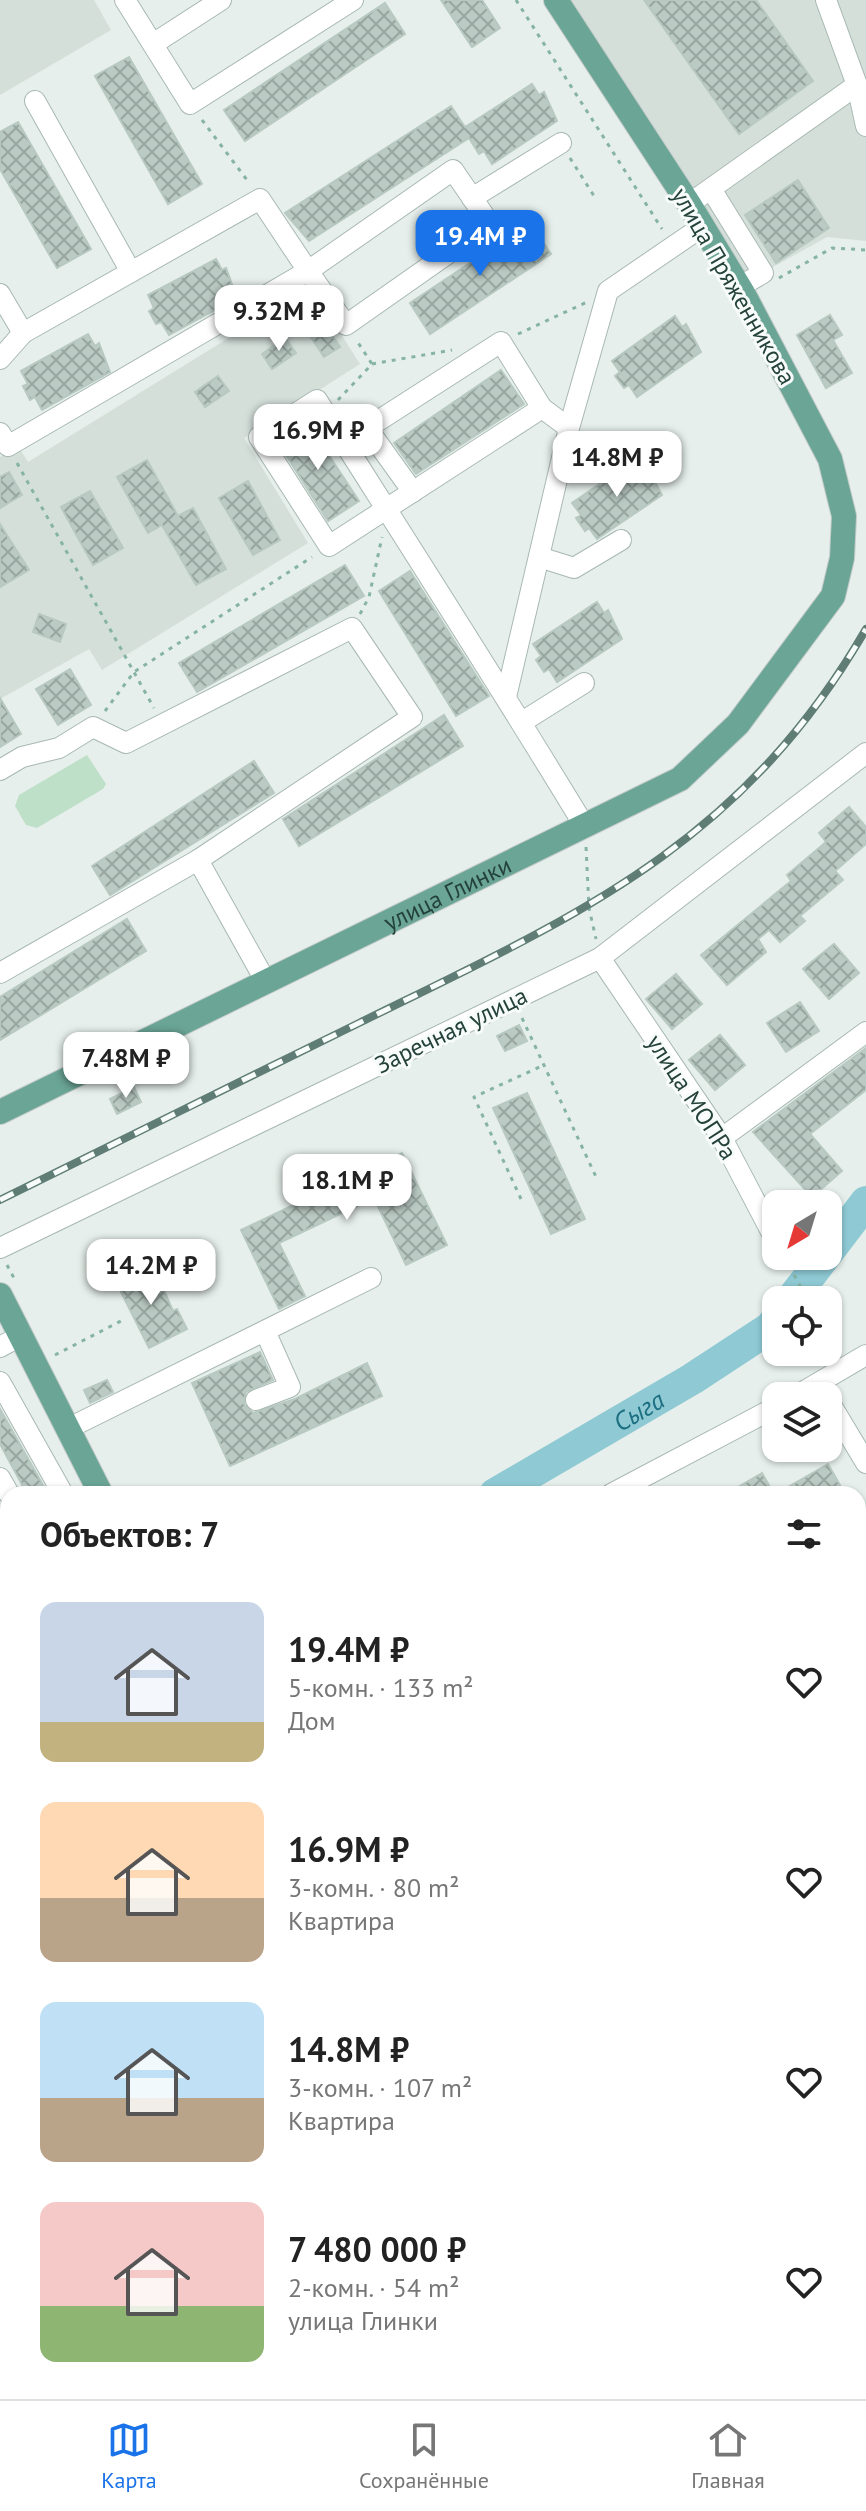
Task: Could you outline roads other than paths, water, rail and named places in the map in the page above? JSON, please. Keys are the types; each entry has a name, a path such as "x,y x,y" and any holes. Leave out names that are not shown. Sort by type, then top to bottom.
{"main road":[{"name":"улица Пряженникова","path":"556,0 703,226 739,287 830,459 844,516 842,558 833,596"},
{"name":"улица Глинки","path":"0,1112 680,779 738,724 833,596"},
{"path":"0,1295 97,1486"}],"street":[{"path":"125,0 190,104 353,0"},
{"path":"153,44 221,0"},
{"path":"826,0 857,85 866,126"},
{"path":"689,204 857,85"},
{"path":"35,101 131,272"},
{"path":"472,198 561,143"},
{"path":"0,359 23,333 260,199 308,271 346,325 490,224 453,170 308,271 4,439"},
{"path":"711,189 763,273 739,287"},
{"path":"506,697 569,428 608,291 703,226"},
{"path":"0,294 23,333"},
{"path":"413,492 367,428 501,342 542,408 569,428"},
{"path":"542,408 388,509 329,546 259,437 317,400 388,509 522,722 585,827"},
{"path":"539,557 574,568 621,540"},
{"path":"0,770 22,757 59,748 93,727 126,743 352,628 412,717 198,860 0,973"},
{"path":"522,722 584,683"},
{"name":"Заречная улица","path":"0,1248 600,958 866,753"},
{"path":"198,860 266,982"},
{"name":"улица МОПРа","path":"600,958 722,1138 762,1215"},
{"path":"722,1138 866,1032"},
{"path":"69,1428 371,1278"},
{"path":"256,1400 290,1387 265,1331"},
{"path":"0,1347 22,1335"},
{"path":"837,1382 866,1355"},
{"path":"0,1382 58,1486"},
{"path":"626,1486 762,1414"},
{"path":"842,1424 866,1463"}],"waterway":[{"name":"Сыга","path":"842,1234 866,1202"},
{"name":"Сыга","path":"802,1286 814,1270"},
{"name":"Сыга","path":"509,1486 692,1379 762,1333"}],"railway":[{"path":"0,1200 511,947 581,909 646,868 707,822 764,768 817,704 866,629"}]}
